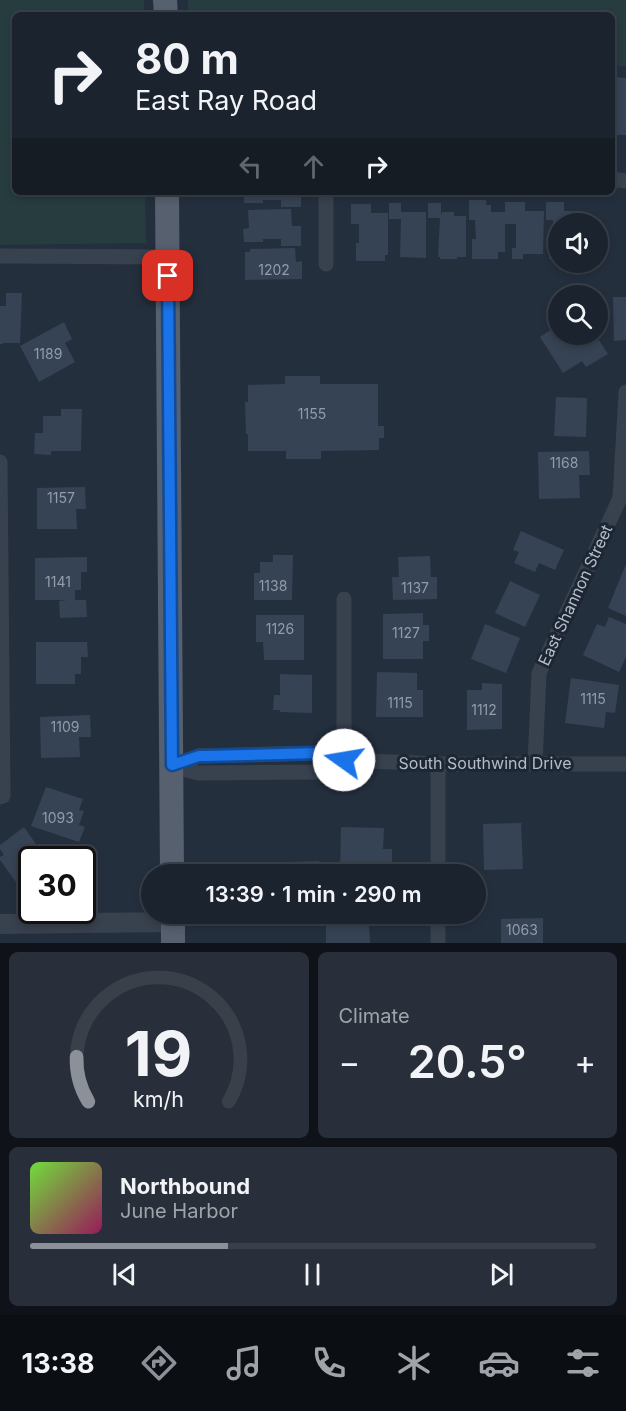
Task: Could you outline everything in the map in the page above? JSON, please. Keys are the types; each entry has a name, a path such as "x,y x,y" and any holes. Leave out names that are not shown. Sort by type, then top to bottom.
{"main road":[{"path":"167,195 172,864"}],"street":[{"path":"326,195 326,264"},
{"path":"0,256 168,258"},
{"name":"East Shannon Street","path":"535,764 539,674 620,498 626,392"},
{"path":"0,462 2,797"},
{"path":"344,599 344,760"},
{"name":"South Southwind Drive","path":"172,765 198,773 322,772 344,760 438,764 626,764"},
{"path":"438,764 438,864"},
{"path":"0,924 173,926"},
{"path":"438,924 438,943"}],"green space":[{"path":"0,0 144,0 144,12 12,12 12,195 145,195 146,243 0,245"},
{"path":"188,0 626,0 626,66 615,66 615,12 188,12"}],"building":[{"path":"615,77 626,78 626,135 616,135"},
{"path":"244,195 301,195 301,207 281,207 281,200 244,203"},
{"path":"469,200 486,200 486,205 491,205 491,212 505,212 505,202 525,202 525,211 544,211 543,254 523,254 523,259 512,259 512,248 516,248 516,224 505,224 505,252 498,252 498,259 472,259 472,239 476,239 475,220 469,220"},
{"path":"546,202 564,202 564,211 582,211 582,213 548,213 548,220 546,220"},
{"path":"389,203 401,203 401,212 426,212 426,258 400,257 401,219 389,219"},
{"path":"428,203 441,203 441,214 442,212 454,212 454,216 466,216 466,257 440,259 438,257 440,218 428,218"},
{"path":"351,204 371,204 371,213 388,213 388,255 385,255 385,261 356,261 359,224 351,224"},
{"path":"291,209 292,226 301,226 301,246 281,246 281,239 244,242 243,229 249,228 248,210"},
{"path":"295,248 296,262 302,261 302,279 245,280 245,252 250,252 250,249"},
{"path":"6,293 22,293 20,343 0,344 0,306 6,306"},
{"path":"613,297 626,297 626,340 614,341"},
{"path":"64,322 72,339 65,343 75,362 39,382 20,346"},
{"path":"548,332 548,345 602,345 608,354 586,367 582,361 563,373 540,337"},
{"path":"285,376 320,376 320,384 378,384 378,426 384,426 384,438 379,438 379,450 321,451 321,459 286,459 286,451 248,451 245,402 248,402 248,385 285,384"},
{"path":"556,397 587,398 586,437 554,436"},
{"path":"61,409 82,409 81,451 51,451 51,455 34,454 35,433 43,433 43,416 61,416"},
{"path":"589,451 590,475 579,475 580,498 539,499 538,452"},
{"path":"85,487 86,509 76,509 77,529 37,529 37,488"},
{"path":"521,531 564,550 555,570 539,563 535,572 514,563 519,552 513,550"},
{"path":"273,555 293,555 292,600 254,600 254,573 260,573 260,562 273,562"},
{"path":"430,556 431,577 437,577 437,599 393,600 392,577 399,577 398,557"},
{"path":"87,557 87,572 81,572 81,590 75,590 75,600 86,600 87,617 60,618 59,601 67,600 35,600 35,558"},
{"path":"626,564 626,616 608,608"},
{"path":"510,581 540,595 525,627 495,613"},
{"path":"423,613 423,625 429,625 429,641 423,641 423,659 383,659 383,614"},
{"path":"256,615 304,615 304,660 264,660 263,642 256,642"},
{"path":"609,617 626,624 626,657 619,672 583,655 597,624 605,627"},
{"path":"485,624 520,638 506,673 471,659"},
{"path":"36,642 87,642 88,657 81,657 81,674 75,674 75,684 36,684"},
{"path":"377,672 417,673 417,690 423,690 423,717 376,717"},
{"path":"280,674 312,675 312,713 273,710 274,695 280,695"},
{"path":"571,678 619,685 615,713 606,712 604,728 565,723"},
{"path":"482,683 502,684 502,729 467,730 467,690 482,690"},
{"path":"90,715 91,737 79,737 80,757 41,758 40,717"},
{"path":"46,787 83,799 79,810 84,811 79,825 85,827 79,842 31,826"},
{"path":"521,823 523,869 486,870 483,824"},
{"path":"24,827 37,846 18,846 18,881 16,882 0,860 0,857 4,855 0,845"},
{"path":"341,827 384,828 383,849 392,849 392,864 340,864"},
{"path":"319,861 319,864 289,864 289,862"},
{"path":"543,918 543,943 501,943 501,919"},
{"path":"326,926 369,926 370,943 326,943"}],"route":[{"path":"168,276 172,765 199,756 320,753 344,760"}]}
